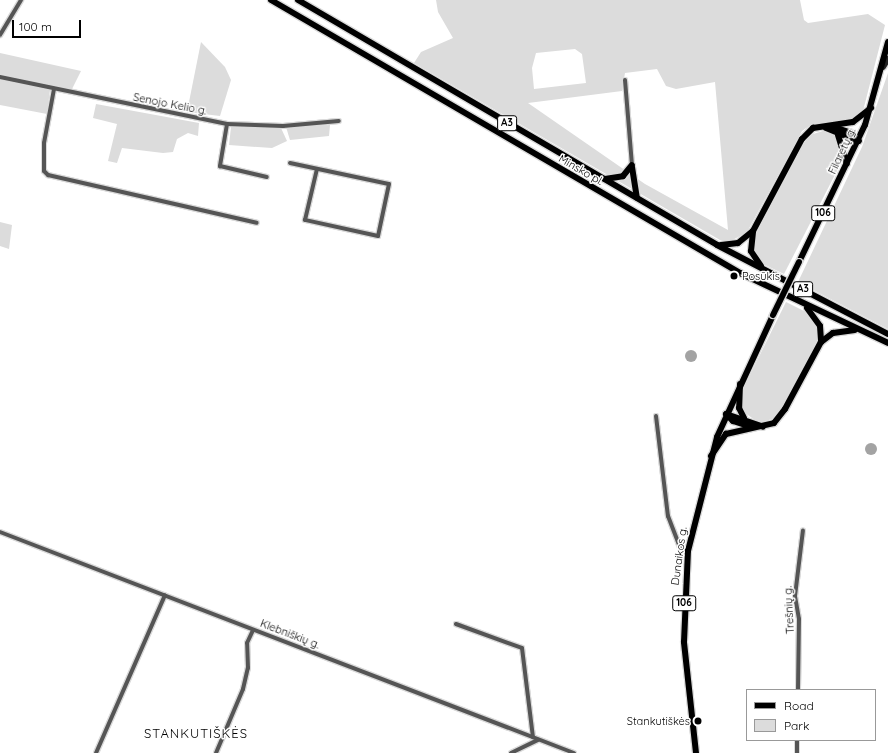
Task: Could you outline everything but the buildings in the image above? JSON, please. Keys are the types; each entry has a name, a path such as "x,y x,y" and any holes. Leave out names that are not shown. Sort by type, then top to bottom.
{"main road":[{"name":"Minsko pl.","path":"271,0 684,241 804,305 888,343"},
{"name":"Minsko pl.","path":"298,0 717,244 888,334"},
{"name":"Filaretų g.","path":"740,384 859,141 871,108 883,67 888,42"},
{"path":"883,67 888,59"},
{"path":"763,269 751,251 753,231 802,139 813,128 853,122 871,108"},
{"path":"832,126 851,133 859,141"},
{"path":"823,127 837,134 859,141"},
{"path":"837,134 843,140 847,164"},
{"path":"603,179 618,178 632,165"},
{"path":"632,165 637,198"},
{"path":"717,244 738,243 753,231"},
{"path":"804,305 819,322 821,342"},
{"path":"711,456 726,434 763,427 782,415 821,342 840,330 859,330"},
{"path":"740,384 739,408 745,419"},
{"name":"106","path":"726,414 740,384"},
{"path":"726,414 745,419 763,427"},
{"path":"726,414 733,421 755,428"},
{"name":"Dunaikos g.","path":"696,753 684,642 688,551 711,456 726,414"}],"street":[{"path":"0,34 21,0"},
{"name":"Senojo Kelio g.","path":"0,77 54,90 227,124 283,126 339,121"},
{"path":"625,80 632,165"},
{"path":"54,90 44,143 44,172 48,175 257,223"},
{"path":"227,124 220,166 267,177"},
{"path":"290,163 389,184 378,236 305,220 317,169"},
{"path":"656,416 668,516 680,548 688,551"},
{"name":"Trešnių g.","path":"798,689 799,619 795,596 803,530"},
{"name":"Klebniškių g.","path":"0,532 574,753"},
{"path":"96,753 164,595"},
{"path":"456,624 522,648 533,737"},
{"path":"216,753 243,689 248,668 247,643 254,630"},
{"path":"511,753 539,740"},
{"path":"797,741 797,753"}],"green space":[{"path":"436,0 800,0 804,20 808,23 868,14 885,25 863,111 852,120 812,124 802,131 747,232 729,242 720,240 414,63 421,52 453,38 438,12","holes":["575,49 582,54 586,83 534,89 532,68 536,53","657,69 666,86 676,89 715,82 728,230 645,184 528,103 622,91 625,73"]},
{"path":"201,42 225,67 231,80 220,116 187,112"},
{"path":"0,53 81,71 72,89 0,74"},
{"path":"888,73 888,329 798,282 862,147"},
{"path":"0,80 50,90 47,114 0,105"},
{"path":"96,104 199,123 198,136 188,133 177,139 173,152 163,153 122,148 117,163 108,161 117,124 93,118"},
{"path":"330,125 329,136 290,140 286,127"},
{"path":"231,127 281,128 287,141 272,148 229,145"},
{"path":"826,130 835,135 841,163 784,274 763,264 753,251 753,240 800,149 810,135"},
{"path":"0,222 12,225 9,249 0,246"},
{"path":"786,302 806,312 817,323 817,341 782,407 772,419 759,423 741,410 742,391"}],"shaded area":[{"path":"691,350 695,352 697,356 695,360 691,362 687,360 685,356 687,352"},
{"path":"871,443 875,445 877,449 875,453 871,455 867,453 865,449 867,445"}],"place":[{"name":"Posūkis","path":"734,276"},
{"name":"Stankutiškės","path":"698,721"}],"district":[{"name":"STANKUTIŠKĖS","path":"196,733"}]}
